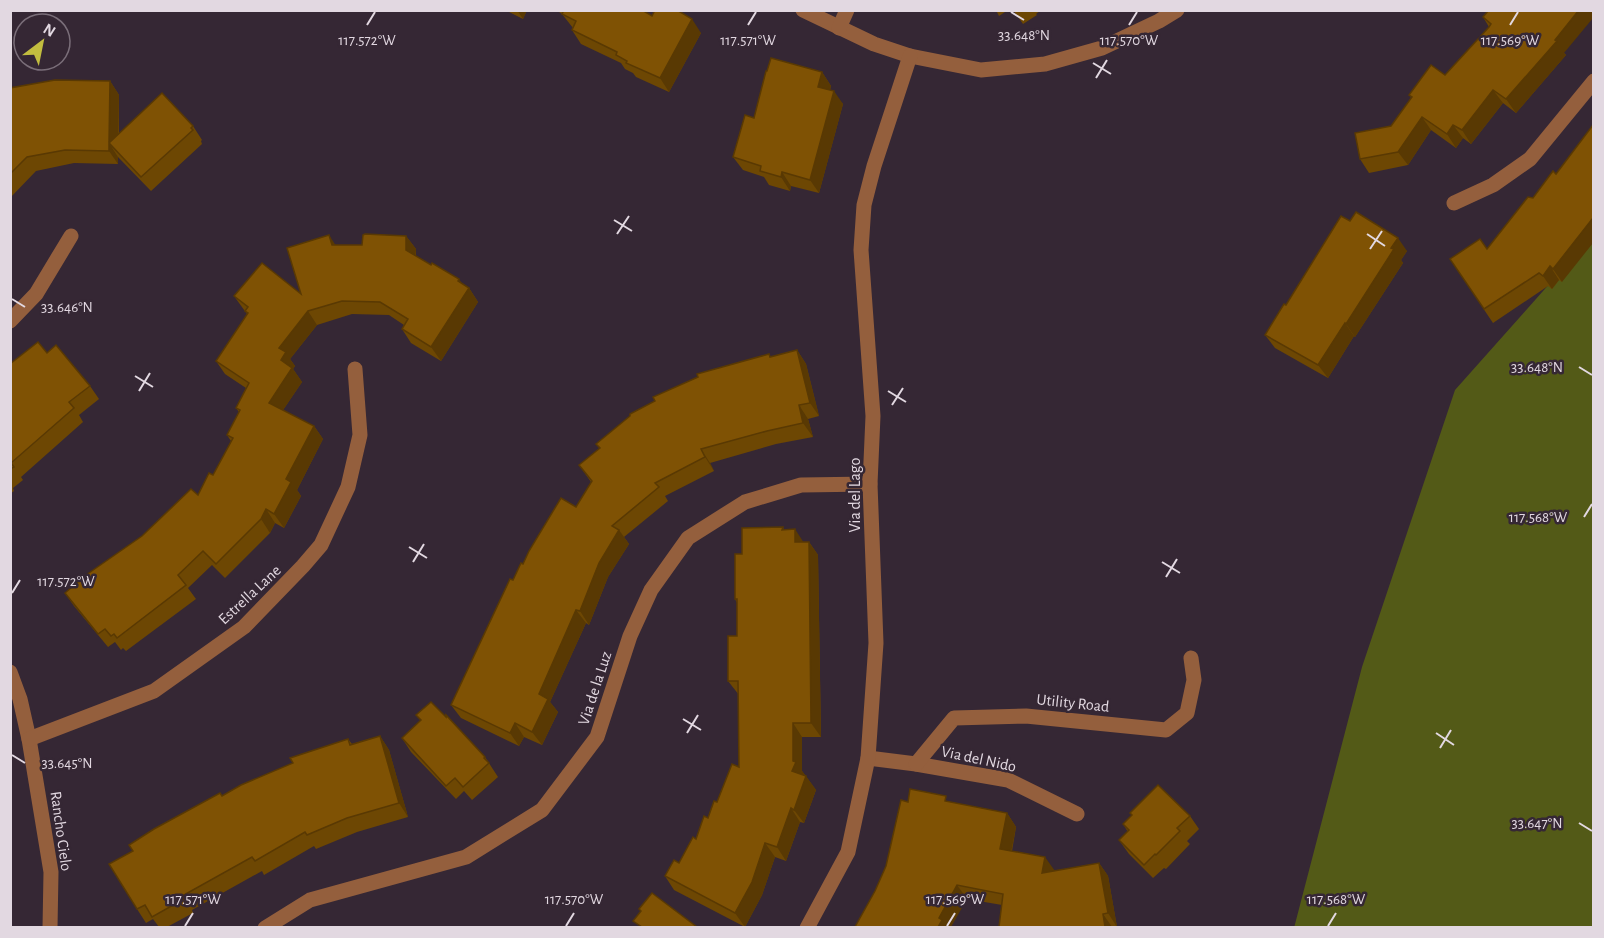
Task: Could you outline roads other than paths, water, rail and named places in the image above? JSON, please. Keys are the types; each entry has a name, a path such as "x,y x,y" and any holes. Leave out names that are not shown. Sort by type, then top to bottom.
{"street":[{"path":"803,10 839,28 910,56 981,70 1045,63 1102,48 1177,10"},
{"path":"839,28 846,10"},
{"name":"Via del Lago","path":"807,927 848,852 868,758 876,643 870,484 873,416 861,250 864,205 874,166 910,56"},
{"path":"1454,203 1493,185 1530,159 1593,81"},
{"path":"10,321 36,294 71,236"},
{"name":"Estrella Lane","path":"29,739 154,691 244,627 303,566 321,545 348,487 360,435 355,369"},
{"name":"Via de la Luz","path":"265,927 310,900 466,857 542,810 597,737 630,636 651,590 688,538 745,502 801,485 870,484"},
{"name":"Utility Road","path":"916,764 954,718 1026,716 1166,730 1187,713 1194,681 1191,658"},
{"name":"Rancho Cielo","path":"10,672 21,699 51,872 50,927"},
{"name":"Via del Nido","path":"868,758 1008,780 1077,814"}]}
